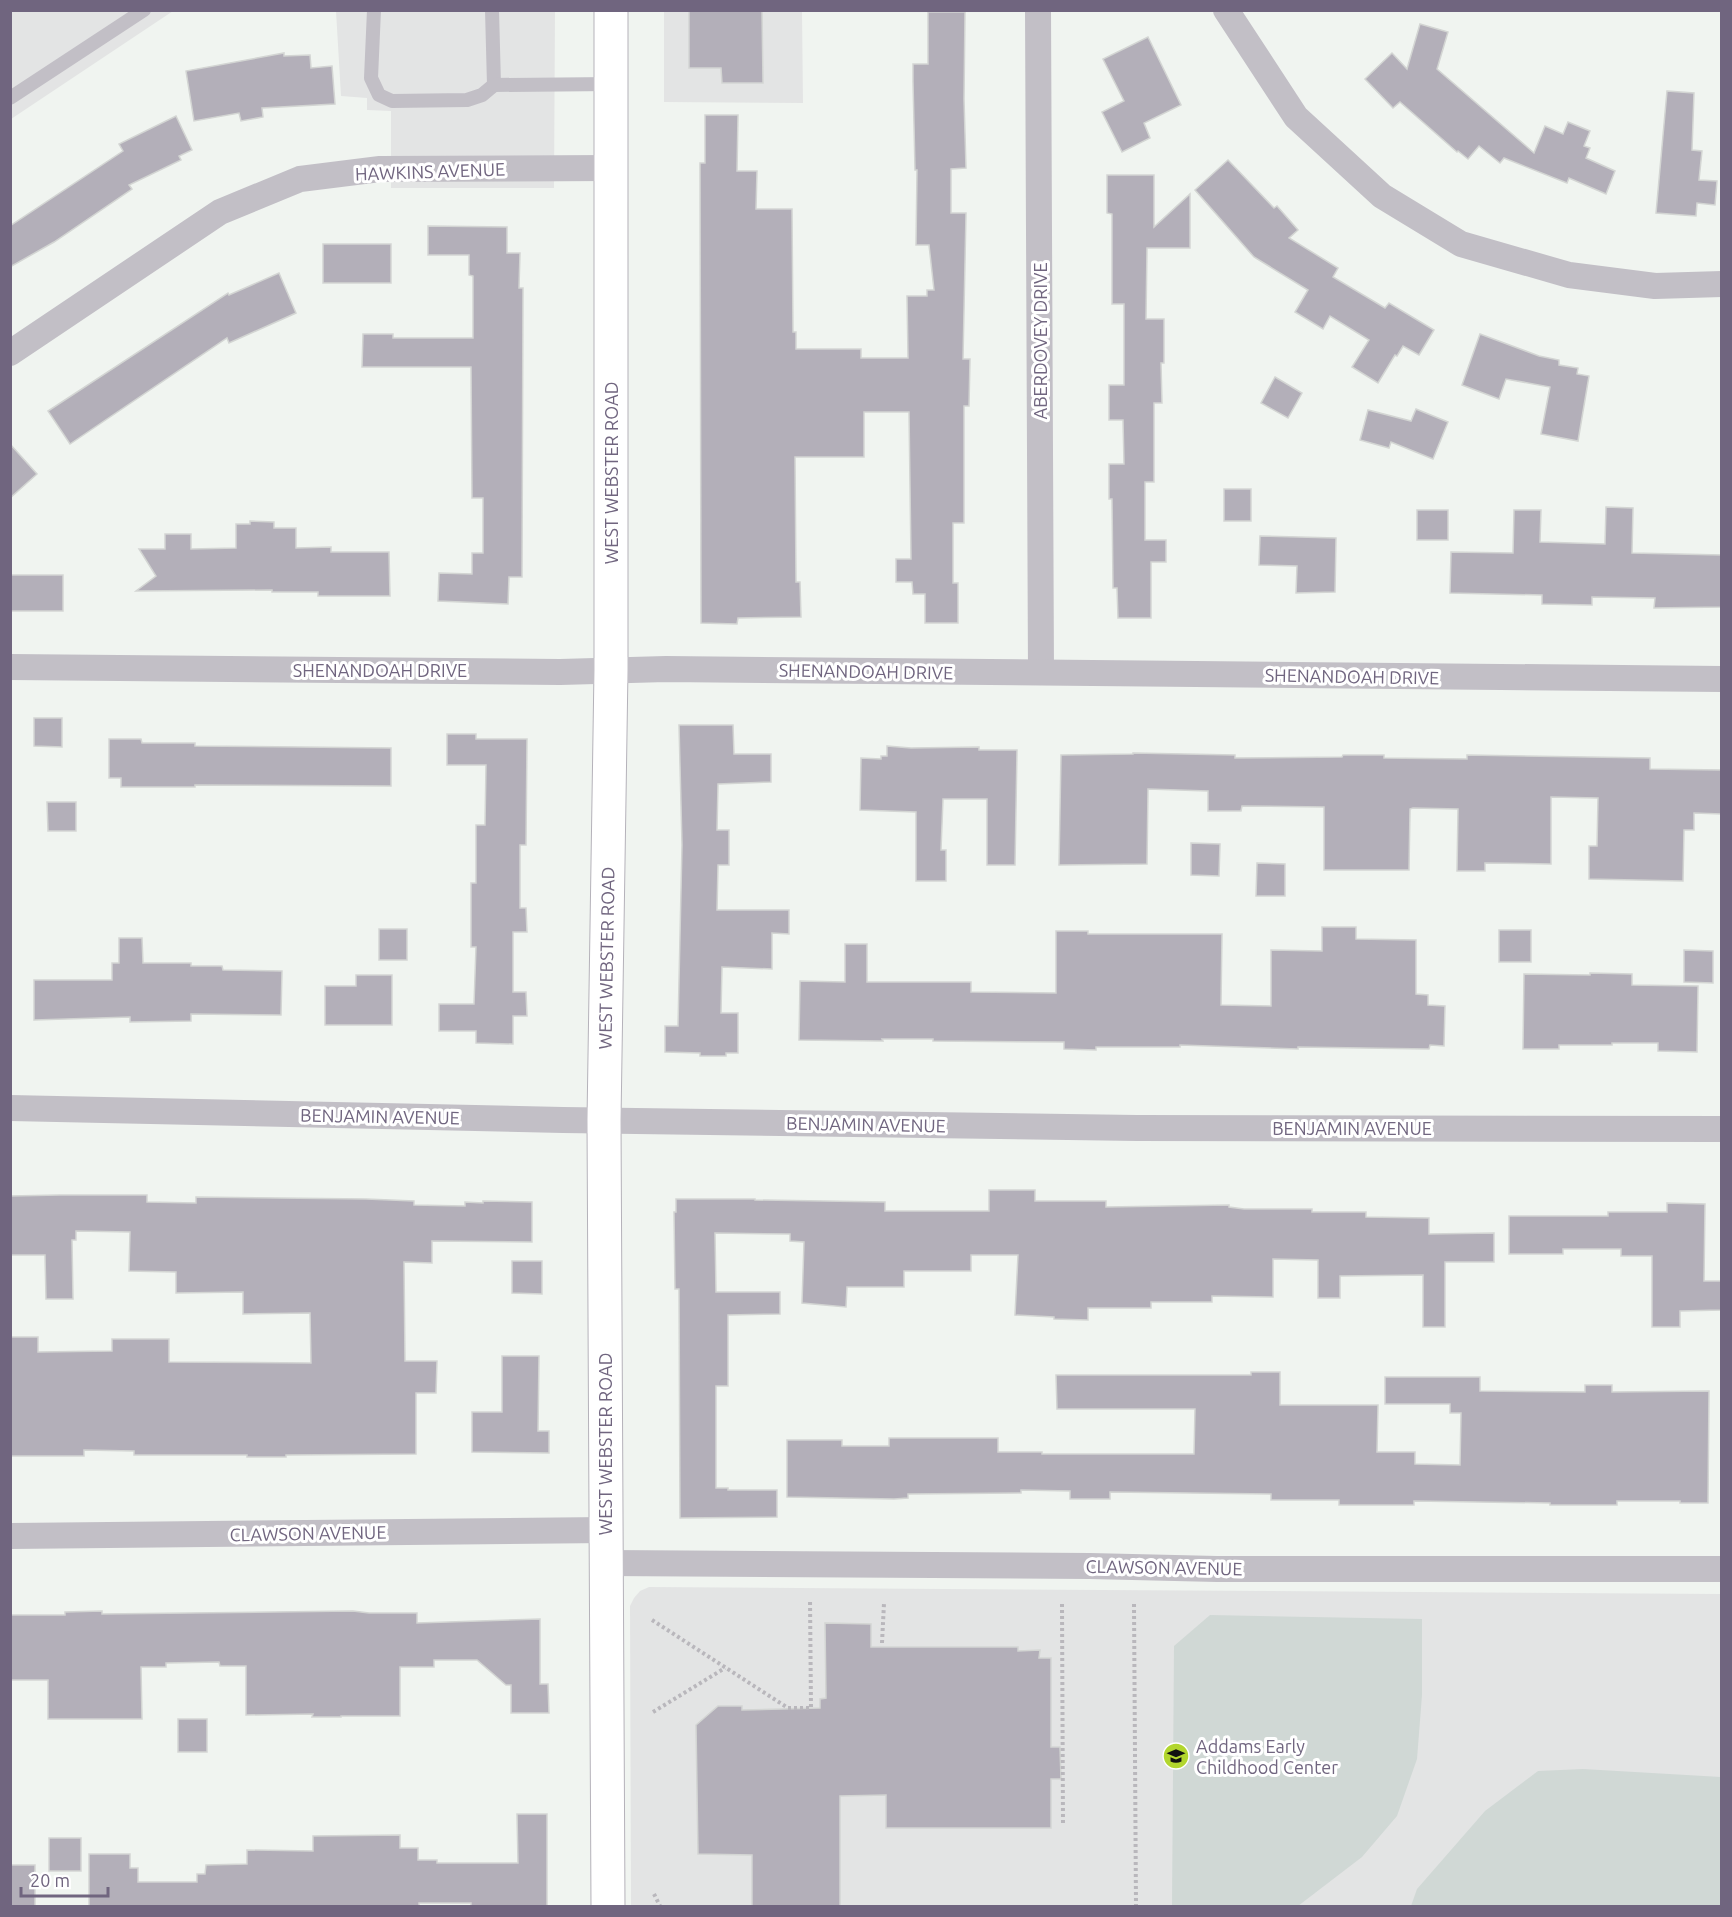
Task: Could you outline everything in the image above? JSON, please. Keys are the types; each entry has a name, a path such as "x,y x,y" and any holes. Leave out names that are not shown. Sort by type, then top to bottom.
{"street":[{"name":"WEST WEBSTER ROAD","path":"608,1906 604,1120 611,670 611,10"},
{"name":"ABERDOVEY DRIVE","path":"1038,10 1041,672"},
{"path":"1226,10 1296,117 1382,196 1461,244 1569,275 1655,286 1722,284"},
{"name":"HAWKINS AVENUE","path":"10,353 220,212 300,179 380,169 611,168"},
{"name":"SHENANDOAH DRIVE","path":"10,667 560,672 678,669 1722,679"},
{"name":"BENJAMIN AVENUE","path":"10,1108 1137,1128 1722,1129"},
{"name":"CLAWSON AVENUE","path":"10,1536 606,1530"},
{"name":"CLAWSON AVENUE","path":"606,1563 1078,1565 1217,1569 1722,1569"}],"lane":[{"path":"10,98 144,10"},
{"path":"374,10 371,78 379,95 392,101 467,100 482,95 494,85 612,84"},
{"path":"492,10 494,85"}],"path":[{"path":"652,1620 788,1708 811,1708 810,1599"},
{"path":"882,1643 884,1603"},
{"path":"1062,1604 1063,1825"},
{"path":"1134,1604 1136,1906"},
{"path":"652,1712 725,1668"},
{"path":"654,1894 660,1906"}],"shaded area":[{"path":"11,11 173,11 11,119"},
{"path":"336,11 555,11 554,188 391,188 391,111 367,110 367,98 341,96"},
{"path":"664,11 802,11 803,103 664,102"},
{"name":"Addams Early Childhood Center","path":"649,1587 1721,1594 1721,1906 631,1906 630,1606 640,1591"},
{"path":"1210,1615 1422,1619 1422,1695 1417,1759 1397,1816 1362,1857 1298,1906 1172,1906 1174,1646"},
{"path":"1583,1769 1721,1777 1721,1906 1411,1906 1417,1889 1485,1811 1538,1771"}],"building":[{"path":"689,10 762,10 763,83 722,83 721,68 689,68"},
{"path":"928,12 965,12 966,168 951,169 951,213 966,213 963,359 970,359 969,406 964,406 964,523 953,523 953,583 958,583 958,623 925,623 925,594 913,594 912,582 896,582 896,559 911,559 909,412 864,412 864,457 795,457 796,582 800,582 801,617 738,618 737,624 701,623 700,163 705,163 705,115 738,115 737,171 757,171 756,209 792,209 793,332 796,332 796,349 861,349 861,358 908,358 907,296 927,296 927,290 934,290 929,245 916,245 917,170 915,170 913,64 928,64"},
{"path":"1420,24 1448,32 1437,69 1534,153 1545,126 1563,134 1568,122 1590,131 1584,146 1590,148 1586,158 1615,171 1606,194 1569,178 1567,183 1504,158 1500,163 1479,146 1468,159 1400,102 1393,108 1365,79 1392,53 1407,69"},
{"path":"1148,37 1181,105 1144,123 1150,138 1122,152 1102,112 1124,101 1103,59"},
{"path":"284,53 284,56 310,55 311,68 332,66 335,104 262,108 263,117 241,121 239,113 194,121 186,71"},
{"path":"1667,91 1694,93 1692,150 1702,151 1699,180 1717,181 1715,205 1697,203 1696,216 1656,213"},
{"path":"176,116 192,150 179,156 181,160 129,185 132,189 54,242 10,267 10,226 123,151 119,144"},
{"path":"1228,160 1274,208 1277,206 1298,230 1289,238 1338,268 1333,277 1385,308 1389,303 1434,330 1419,355 1403,346 1378,383 1352,367 1369,340 1330,316 1323,329 1295,312 1308,290 1254,257 1195,190"},
{"path":"1107,175 1154,175 1154,227 1190,194 1190,248 1147,248 1146,319 1164,319 1164,363 1161,363 1162,403 1154,403 1154,482 1145,482 1145,540 1166,540 1166,562 1151,562 1151,618 1118,618 1117,588 1113,588 1112,499 1109,499 1109,464 1124,464 1123,420 1109,420 1109,385 1124,385 1124,304 1112,304 1112,214 1107,213"},
{"path":"428,226 507,227 507,253 520,253 519,288 523,288 522,577 509,577 508,604 438,601 439,573 472,574 472,553 483,553 483,498 472,498 471,367 362,367 363,334 393,334 393,338 473,338 473,276 469,275 469,255 428,255"},
{"path":"323,244 391,244 391,283 323,283"},
{"path":"279,273 296,313 229,343 227,338 70,444 48,411 228,293 229,295"},
{"path":"1480,334 1539,356 1559,360 1559,365 1578,368 1577,374 1589,376 1578,441 1541,434 1550,387 1506,379 1499,399 1462,385"},
{"path":"1275,377 1302,393 1288,418 1261,403"},
{"path":"1416,409 1448,422 1433,459 1391,442 1389,448 1360,440 1368,410 1411,421"},
{"path":"10,444 37,474 10,498"},
{"path":"1224,489 1251,489 1251,521 1224,521"},
{"path":"1606,507 1633,508 1632,553 1722,555 1722,607 1654,608 1655,598 1592,597 1592,605 1542,604 1542,595 1450,593 1451,552 1513,553 1514,510 1541,510 1540,542 1605,544"},
{"path":"1417,510 1448,510 1448,540 1417,540"},
{"path":"250,521 274,522 274,528 296,528 296,548 331,547 331,552 389,552 390,596 318,596 318,592 272,592 272,590 136,591 156,576 139,549 165,549 165,534 191,534 191,549 236,548 236,524 250,524"},
{"path":"1260,536 1336,538 1335,592 1296,593 1297,566 1259,565"},
{"path":"10,575 63,575 63,611 10,611"},
{"path":"34,718 62,718 62,747 34,746"},
{"path":"679,725 733,725 734,754 771,754 771,782 718,784 717,830 729,830 729,865 718,865 717,910 789,910 789,934 772,933 772,969 722,967 721,1013 738,1013 738,1053 726,1053 726,1056 665,1052 665,1026 678,1026 682,845"},
{"path":"447,734 476,734 476,739 527,739 526,845 520,845 520,908 526,908 527,932 513,932 513,992 526,992 527,1016 513,1016 513,1044 476,1043 476,1031 439,1031 439,1004 474,1004 476,947 471,947 471,883 476,883 476,825 485,825 486,765 447,765"},
{"path":"109,739 141,739 142,743 195,743 195,746 391,748 391,786 121,787 121,778 109,778"},
{"path":"887,746 979,747 979,750 1017,750 1015,865 987,865 987,799 943,799 941,850 946,850 946,881 916,881 916,812 860,810 861,758 881,759 881,756 887,756"},
{"path":"1133,753 1235,755 1235,758 1384,755 1384,758 1467,759 1467,755 1650,758 1650,769 1722,770 1722,814 1694,813 1694,830 1684,830 1683,881 1589,879 1589,846 1597,846 1598,798 1551,797 1551,864 1485,863 1485,871 1457,871 1458,809 1413,808 1410,809 1409,870 1324,870 1324,807 1242,806 1241,811 1208,811 1208,791 1148,789 1147,864 1059,865 1061,755"},
{"path":"47,802 76,802 76,831 48,831"},
{"path":"1191,843 1220,844 1219,876 1191,875"},
{"path":"1257,863 1285,864 1285,896 1256,896"},
{"path":"1322,927 1356,927 1356,939 1416,940 1416,994 1428,995 1428,1005 1445,1006 1444,1046 1430,1045 1429,1049 1298,1047 1298,1049 1180,1045 1180,1047 1096,1047 1096,1050 1064,1049 1064,1042 933,1041 933,1039 799,1040 800,981 845,982 845,944 867,944 867,982 971,982 971,992 1056,993 1056,931 1088,931 1088,934 1222,934 1221,1005 1271,1006 1271,950 1322,951"},
{"path":"379,929 407,929 407,960 379,960"},
{"path":"1499,930 1531,930 1531,962 1499,962"},
{"path":"119,938 142,938 143,963 191,963 191,966 222,966 223,970 282,971 281,1015 191,1014 191,1021 130,1022 130,1017 34,1020 34,980 112,980 112,963 119,963"},
{"path":"1684,950 1713,951 1713,983 1684,982"},
{"path":"1590,973 1632,974 1632,985 1698,986 1697,1052 1658,1051 1658,1043 1559,1045 1559,1049 1523,1049 1524,974 1590,975"},
{"path":"356,975 392,975 392,1025 325,1025 325,986 356,986"},
{"path":"989,1190 1035,1190 1035,1201 1106,1201 1106,1207 1229,1205 1229,1207 1244,1209 1366,1212 1366,1217 1429,1218 1429,1234 1494,1233 1494,1262 1445,1262 1445,1327 1423,1327 1423,1275 1340,1276 1340,1298 1318,1298 1318,1260 1273,1259 1273,1297 1212,1296 1212,1302 1151,1302 1151,1308 1088,1308 1088,1320 1054,1319 1054,1317 1015,1315 1018,1255 971,1255 971,1271 904,1271 904,1287 847,1287 846,1307 802,1303 804,1242 790,1241 790,1234 715,1233 716,1292 780,1292 780,1314 728,1315 728,1386 716,1386 716,1488 777,1490 777,1517 680,1518 679,1289 675,1289 674,1212 676,1212 676,1199 885,1202 885,1211 989,1211"},
{"path":"147,1195 147,1202 196,1203 196,1197 366,1199 414,1201 414,1205 465,1206 465,1202 532,1202 532,1242 432,1241 432,1263 404,1262 405,1361 437,1361 436,1393 416,1393 416,1454 247,1457 247,1455 134,1455 134,1451 84,1450 84,1456 10,1456 10,1337 38,1337 38,1352 112,1351 112,1339 169,1339 169,1362 311,1363 310,1313 243,1314 243,1292 176,1293 176,1272 129,1271 130,1232 76,1231 76,1240 72,1240 73,1299 46,1299 45,1255 10,1255 10,1196"},
{"path":"1667,1203 1705,1204 1704,1281 1722,1281 1722,1310 1680,1311 1680,1327 1652,1327 1652,1256 1621,1256 1621,1249 1563,1249 1563,1254 1509,1254 1509,1216 1608,1216 1608,1212 1667,1212"},
{"path":"512,1261 542,1261 542,1294 512,1293"},
{"path":"502,1356 539,1356 538,1431 549,1431 549,1453 472,1452 472,1412 502,1412"},
{"path":"1251,1372 1280,1372 1280,1405 1378,1405 1377,1452 1415,1452 1415,1464 1460,1465 1461,1413 1450,1413 1450,1404 1385,1404 1385,1377 1480,1377 1480,1391 1585,1392 1585,1385 1612,1385 1612,1392 1709,1391 1708,1503 1617,1501 1617,1505 1550,1505 1550,1503 1414,1501 1414,1505 1339,1505 1339,1500 1271,1500 1271,1494 1110,1492 1110,1499 1070,1499 1070,1491 1021,1490 1021,1493 908,1494 908,1498 894,1499 787,1497 787,1440 842,1440 842,1446 889,1446 889,1438 998,1438 998,1452 1194,1454 1195,1409 1057,1409 1056,1375 1251,1375"},
{"path":"102,1611 102,1614 353,1611 417,1613 417,1623 540,1619 540,1684 548,1684 549,1713 511,1713 511,1685 506,1685 477,1660 434,1660 434,1667 400,1667 400,1716 246,1715 246,1666 220,1666 219,1662 166,1663 166,1667 141,1667 142,1719 48,1719 48,1680 10,1680 10,1615 65,1615 65,1612"},
{"path":"825,1623 871,1624 871,1647 1018,1647 1018,1651 1040,1650 1039,1658 1051,1658 1051,1747 1060,1747 1061,1779 1051,1779 1051,1828 886,1828 886,1795 840,1796 840,1906 752,1906 752,1855 698,1854 696,1725 718,1706 742,1706 742,1710 820,1708 820,1699 826,1698"},
{"path":"178,1719 207,1719 207,1752 178,1752"},
{"path":"517,1814 547,1814 547,1906 419,1903 419,1906 89,1906 89,1854 130,1854 130,1868 138,1868 138,1882 197,1882 197,1874 205,1874 206,1865 247,1864 247,1850 313,1851 313,1836 400,1835 400,1848 418,1848 418,1860 437,1860 437,1863 518,1863"},
{"path":"49,1838 81,1838 81,1871 49,1871"},
{"path":"10,1865 35,1865 35,1906 10,1906"}],"place":[{"name":"Addams Early Childhood Center","path":"1176,1756"}]}
